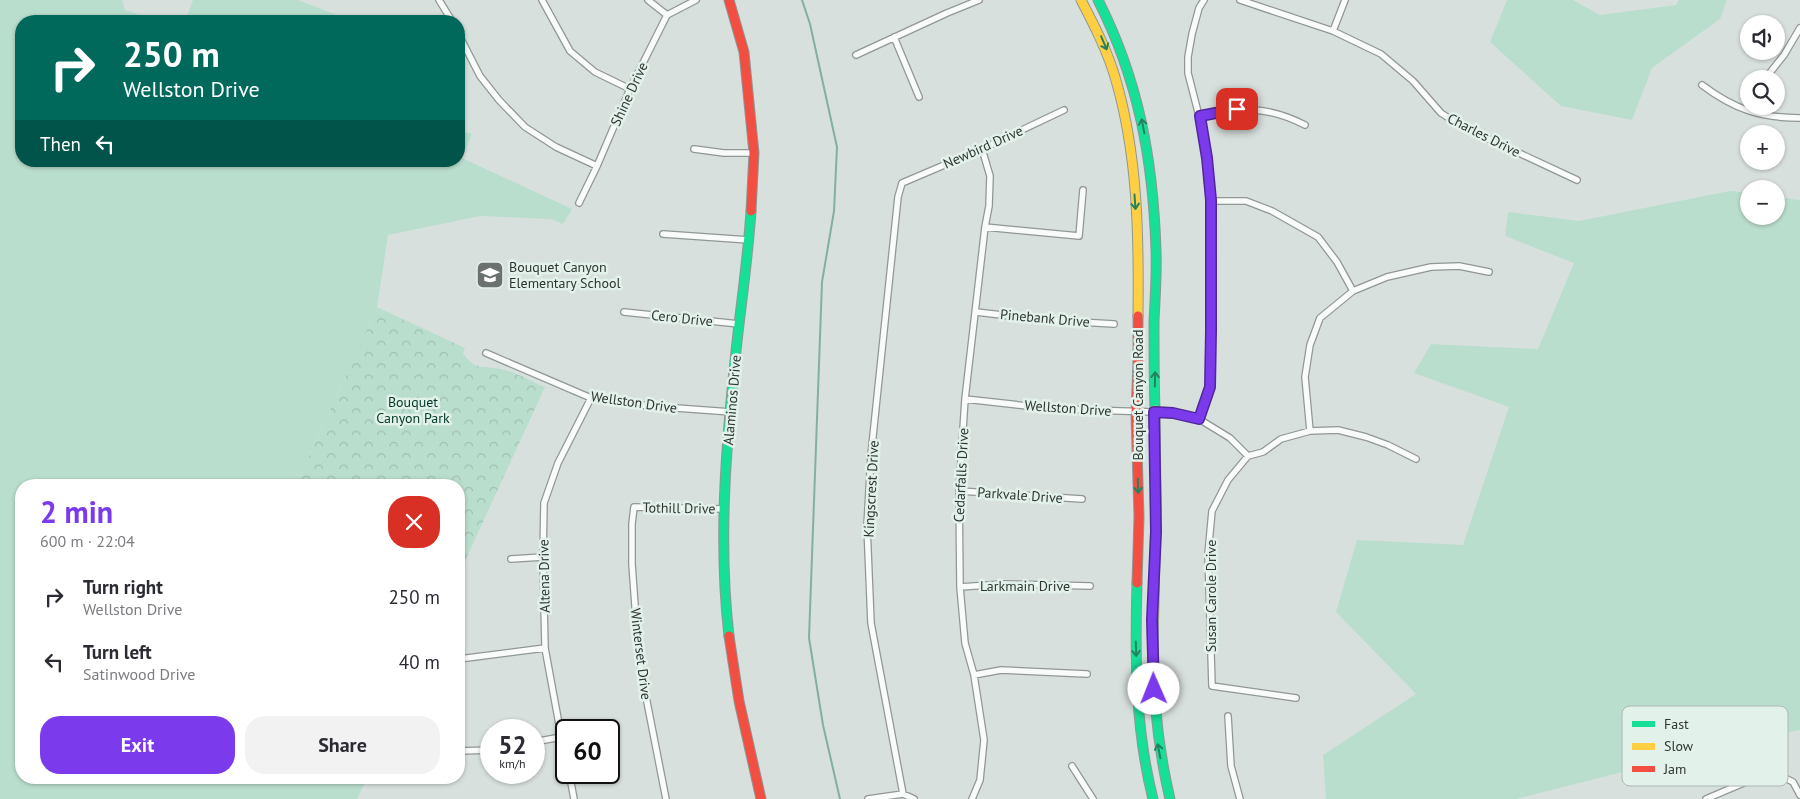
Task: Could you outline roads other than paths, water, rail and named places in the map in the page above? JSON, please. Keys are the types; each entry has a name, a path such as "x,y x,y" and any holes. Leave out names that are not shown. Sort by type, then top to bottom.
{"main road":[{"name":"Alaminos Drive","path":"729,0 744,52 754,153 750,240 730,412 723,545 725,593 731,652 739,701 761,799"},
{"name":"Bouquet Canyon Road","path":"1081,0 1093,18 1109,58 1122,98 1132,155 1139,252 1136,412 1139,532 1136,620 1138,701 1142,749 1153,799"},
{"name":"Bouquet Canyon Road","path":"1098,0 1123,55 1136,94 1148,153 1156,251 1154,412 1156,532 1152,620 1154,700 1158,746 1170,799"}],"street":[{"path":"439,0 448,15"},
{"path":"542,0 570,51 595,72 630,89"},
{"path":"648,0 667,15 696,0"},
{"path":"856,55 979,0"},
{"path":"1199,419 1210,387 1211,200 1207,158 1200,116 1188,73 1188,57 1199,8 1204,0"},
{"name":"Charles Drive","path":"1240,0 1333,31 1382,54 1413,81 1441,113 1461,126 1577,180"},
{"path":"1333,31 1345,0"},
{"name":"Shine Drive","path":"578,203 597,166 630,89 667,15"},
{"path":"1772,70 1784,55 1800,28"},
{"path":"894,37 919,97"},
{"path":"465,47 480,76 524,127 556,147 597,166"},
{"path":"1702,85 1714,94 1740,105"},
{"path":"1200,116 1237,109 1262,110 1292,118 1305,124"},
{"name":"Newbird Drive","path":"902,183 982,149 1064,110"},
{"path":"1761,115 1779,118 1800,118"},
{"path":"694,149 724,153 754,153"},
{"name":"Cedarfalls Drive","path":"972,799 980,780 984,740 974,675 965,643 960,587 959,491 965,398 989,206 990,176 982,149"},
{"name":"Kingscrest Drive","path":"902,183 898,197 883,334 871,455 867,526 871,623 902,794"},
{"path":"985,227 1079,236 1083,190"},
{"path":"1211,200 1246,200 1272,211 1318,238 1337,262 1353,291"},
{"path":"663,234 750,240"},
{"path":"1310,431 1305,377 1310,345 1320,318 1353,291 1387,277 1431,267 1459,266 1489,272"},
{"name":"Cero Drive","path":"624,312 739,324"},
{"name":"Pinebank Drive","path":"976,312 1045,320 1114,324"},
{"name":"Wellston Drive","path":"486,352 543,379 591,398 649,406 730,412"},
{"name":"Altena Drive","path":"558,719 545,648 544,503 558,463 591,398"},
{"name":"Wellston Drive","path":"965,398 1055,409 1173,413 1199,419 1230,438 1248,456"},
{"name":"Susan Carole Drive","path":"1296,698 1212,686 1208,554 1212,511 1228,480 1248,456 1262,452 1281,439 1310,431 1338,430 1366,436 1388,444 1416,459"},
{"name":"Parkvale Drive","path":"959,491 1082,499"},
{"name":"Tothill Drive","path":"634,507 724,509"},
{"name":"Winterset Drive","path":"634,507 632,564 639,662 666,799"},
{"path":"511,559 543,557"},
{"name":"Larkmain Drive","path":"960,587 1003,584 1090,586"},
{"path":"465,658 545,648"},
{"path":"974,675 1001,670 1087,674"},
{"path":"1228,716 1231,766 1240,799"},
{"path":"465,752 480,751"},
{"path":"1072,766 1093,799"},
{"path":"1788,780 1793,782 1800,795"},
{"path":"571,784 574,799"},
{"path":"1706,799 1736,786"},
{"path":"868,799 902,794 914,799"}],"waterway":[{"path":"802,0 810,24 837,147 834,211 822,282 809,638 823,725 840,799"}],"place":[{"name":"Bouquet Canyon Elementary School","path":"490,275"}],"park label":[{"name":"Bouquet Canyon Park","path":"413,410"}]}
